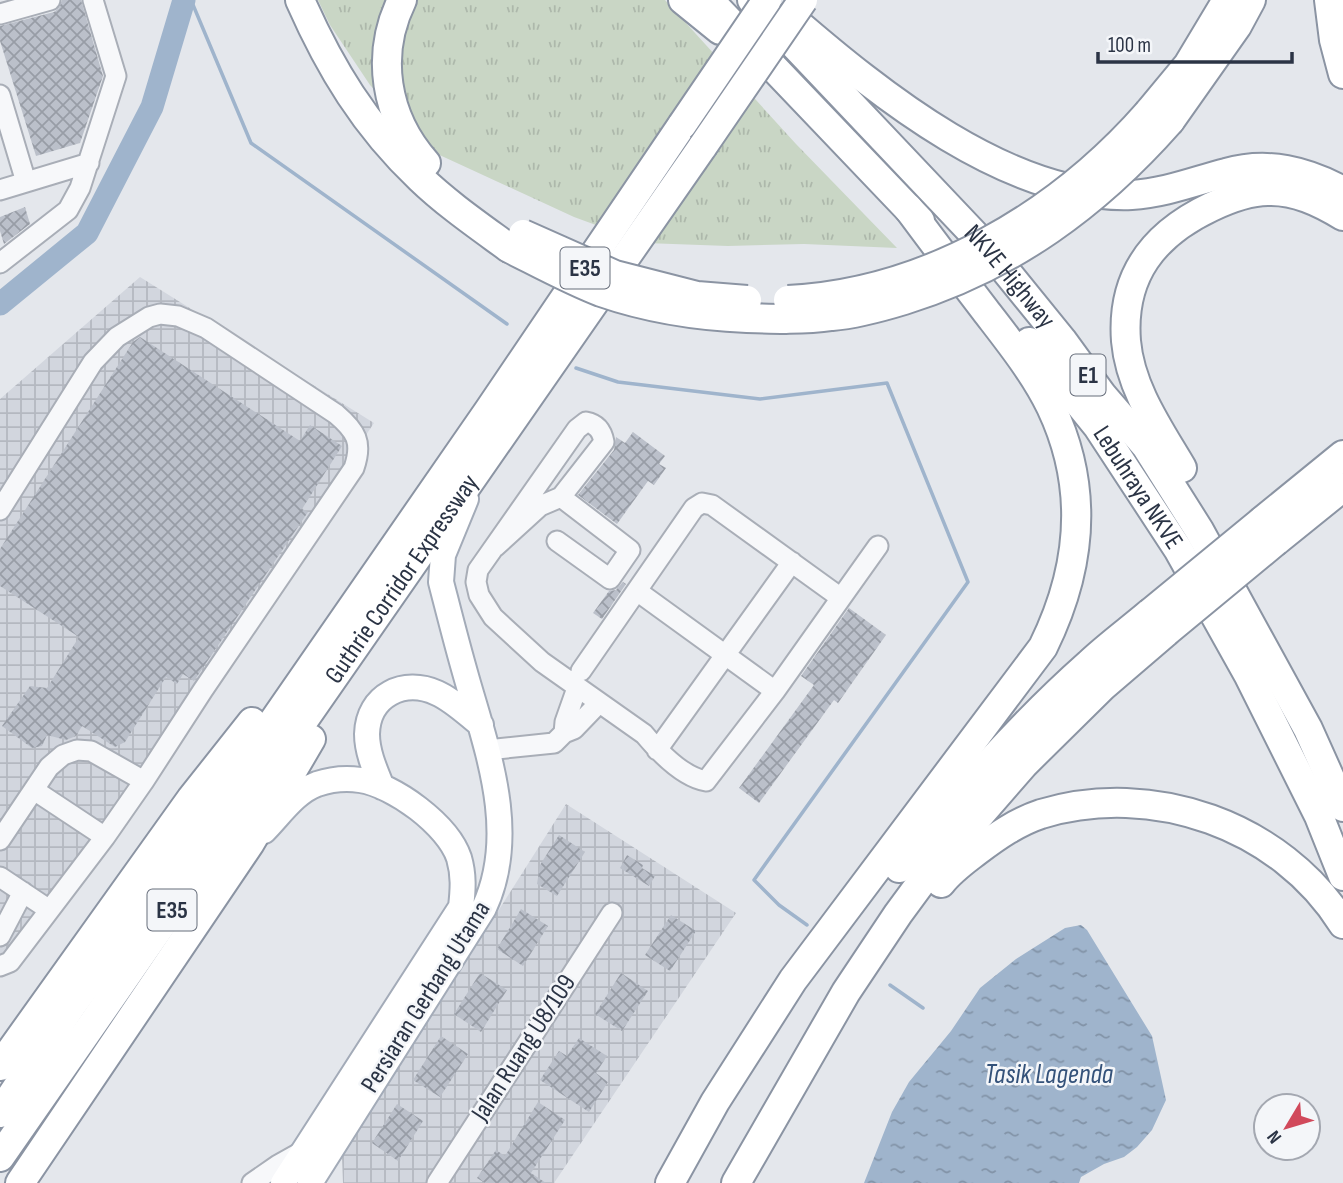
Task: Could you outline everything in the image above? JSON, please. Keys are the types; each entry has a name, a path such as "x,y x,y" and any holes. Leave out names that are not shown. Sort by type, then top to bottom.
{"highway":[{"path":"300,0 323,52 362,113 421,179 516,241 615,275 697,296 761,302 816,299 868,289 932,269 992,240 1035,213 1159,117 1237,26 1251,0"},
{"path":"402,0 390,36 386,70 391,104 399,123 410,143 437,173 516,241"},
{"path":"683,0 793,89"},
{"name":"Lebuhraya NKVE","path":"709,0 908,208 1017,327 1098,427 1178,549 1249,676 1319,816 1343,876"},
{"name":"NKVE Highway","path":"752,0 988,249 1062,340 1102,395 1146,446 1199,530 1308,729 1343,807"},
{"path":"768,0 919,118 1002,164 1046,183 1088,193 1134,195 1160,192 1228,172 1267,167 1313,176 1343,191"},
{"name":"Guthrie Corridor Expressway","path":"0,1113 72,1005 210,813 489,410 768,0"},
{"name":"Guthrie Corridor Expressway","path":"0,1157 803,0"},
{"path":"1159,117 1227,0"},
{"path":"1329,0 1334,40 1343,74"},
{"path":"1308,729 1264,620 1221,536 1146,408 1132,372 1126,343 1126,327 1129,297 1147,254 1168,232 1192,216 1240,196 1267,191 1310,198 1343,216"},
{"path":"670,1183 734,1070 815,949 1043,647 1061,606 1073,560 1077,509 1074,477 1067,448 1050,405 1012,345 908,208"},
{"path":"815,949 838,937 855,923 962,792 1089,663 1158,622 1269,531 1343,455"},
{"path":"1269,531 1343,486"},
{"path":"736,1183 846,992 923,880 1024,764 1103,686 1158,622"},
{"path":"0,1066 191,799 298,663 313,649 330,639"},
{"path":"20,1183 250,843 331,707 341,683 344,664"},
{"path":"883,936 898,928 916,912 959,865 1018,824 1040,815 1080,805 1135,802 1182,809 1235,829 1287,860 1310,880 1343,924"}],"main road":[{"name":"Persiaran Gerbang Utama","path":"283,1183 315,1154 489,897 498,856 499,818 495,782 441,582 440,569 475,475"},
{"path":"382,787 369,751 367,735 374,709 396,689 408,686 437,693 481,725"},
{"name":"Persiaran Gerbang Utama","path":"250,843 294,799 317,784 359,780 382,787 431,819 458,856 463,881 461,907 315,1154 310,1183"}],"street":[{"path":"0,14 50,0"},
{"path":"0,263 68,210 77,197 116,76 93,0"},
{"path":"0,95 26,182"},
{"path":"0,190 89,163"},
{"path":"0,510 93,362 117,337 138,323 160,314 178,316 206,327 336,414 357,438 359,454 354,468 144,781 10,962 0,966"},
{"path":"495,547 540,506 561,497 604,442 599,428 586,422 577,429 478,570 476,582 479,595 493,617 542,662 579,680 599,703 644,734 657,750 696,779 706,780 775,691 878,546"},
{"path":"558,541 610,579 630,550 561,497"},
{"path":"564,733 579,680 694,508 702,503 712,505 841,598"},
{"path":"657,750 792,562"},
{"path":"618,567 640,588 726,656 775,691"},
{"path":"487,750 554,743 564,733 574,729 599,703"},
{"path":"0,840 57,760 77,750 91,751 144,781"},
{"path":"34,790 105,837"},
{"path":"0,877 48,909"},
{"path":"0,936 23,892"},
{"name":"Jalan Ruang U8/109","path":"437,1183 612,913"},
{"path":"252,1183 278,1165 315,1154 327,1183"}],"shaded area":[{"path":"140,277 374,423 120,803 0,957 0,399"},
{"path":"566,804 736,913 554,1183 343,1183 342,1157"}],"green space":[{"path":"318,0 665,0 796,144 897,248 804,244 728,246 645,243 574,217 433,152 370,85 330,25"}],"water":[{"name":"Tasik Lagenda","path":"1081,925 1087,930 1152,1036 1166,1100 1152,1130 1124,1157 1081,1177 1079,1183 864,1183 892,1112 909,1082 951,1031 980,988 1016,959 1065,928"}],"building":[{"path":"62,0 81,0 103,76 80,143 36,156 0,41 0,26 54,12"},
{"path":"25,207 30,224 4,244 0,217"},
{"path":"140,337 300,441 310,425 342,446 302,509 308,512 194,681 183,674 177,684 166,677 125,742 115,747 82,726 76,736 66,740 47,735 42,746 32,748 2,726 30,686 47,688 79,637 0,586 0,549 133,342"},
{"path":"633,432 665,456 659,464 666,468 654,485 648,481 617,524 578,495 614,450 616,437 625,443"},
{"path":"623,582 626,584 602,619 593,613 609,591 616,590"},
{"path":"849,608 886,635 838,703 834,700 759,803 739,788 814,685 801,676"},
{"path":"559,835 585,852 557,896 537,884 540,865"},
{"path":"627,855 655,876 649,886 620,868"},
{"path":"521,909 548,926 523,966 497,949"},
{"path":"671,915 696,931 670,971 645,955"},
{"path":"480,973 507,990 481,1032 454,1014"},
{"path":"621,973 648,991 622,1031 595,1014"},
{"path":"441,1036 468,1054 440,1097 413,1080"},
{"path":"579,1038 607,1056 596,1073 608,1082 589,1112 540,1080 559,1051 567,1056"},
{"path":"538,1102 565,1120 531,1173 546,1183 485,1183 477,1178 496,1150 505,1156"},
{"path":"397,1104 423,1121 398,1161 372,1143"}],"waterway":[{"path":"0,304 87,233 152,107 184,0"},
{"path":"191,0 251,143 507,324"},
{"path":"576,368 618,382 760,399 887,383 968,582 754,880 779,905 807,925"},
{"path":"890,985 923,1008"}]}
